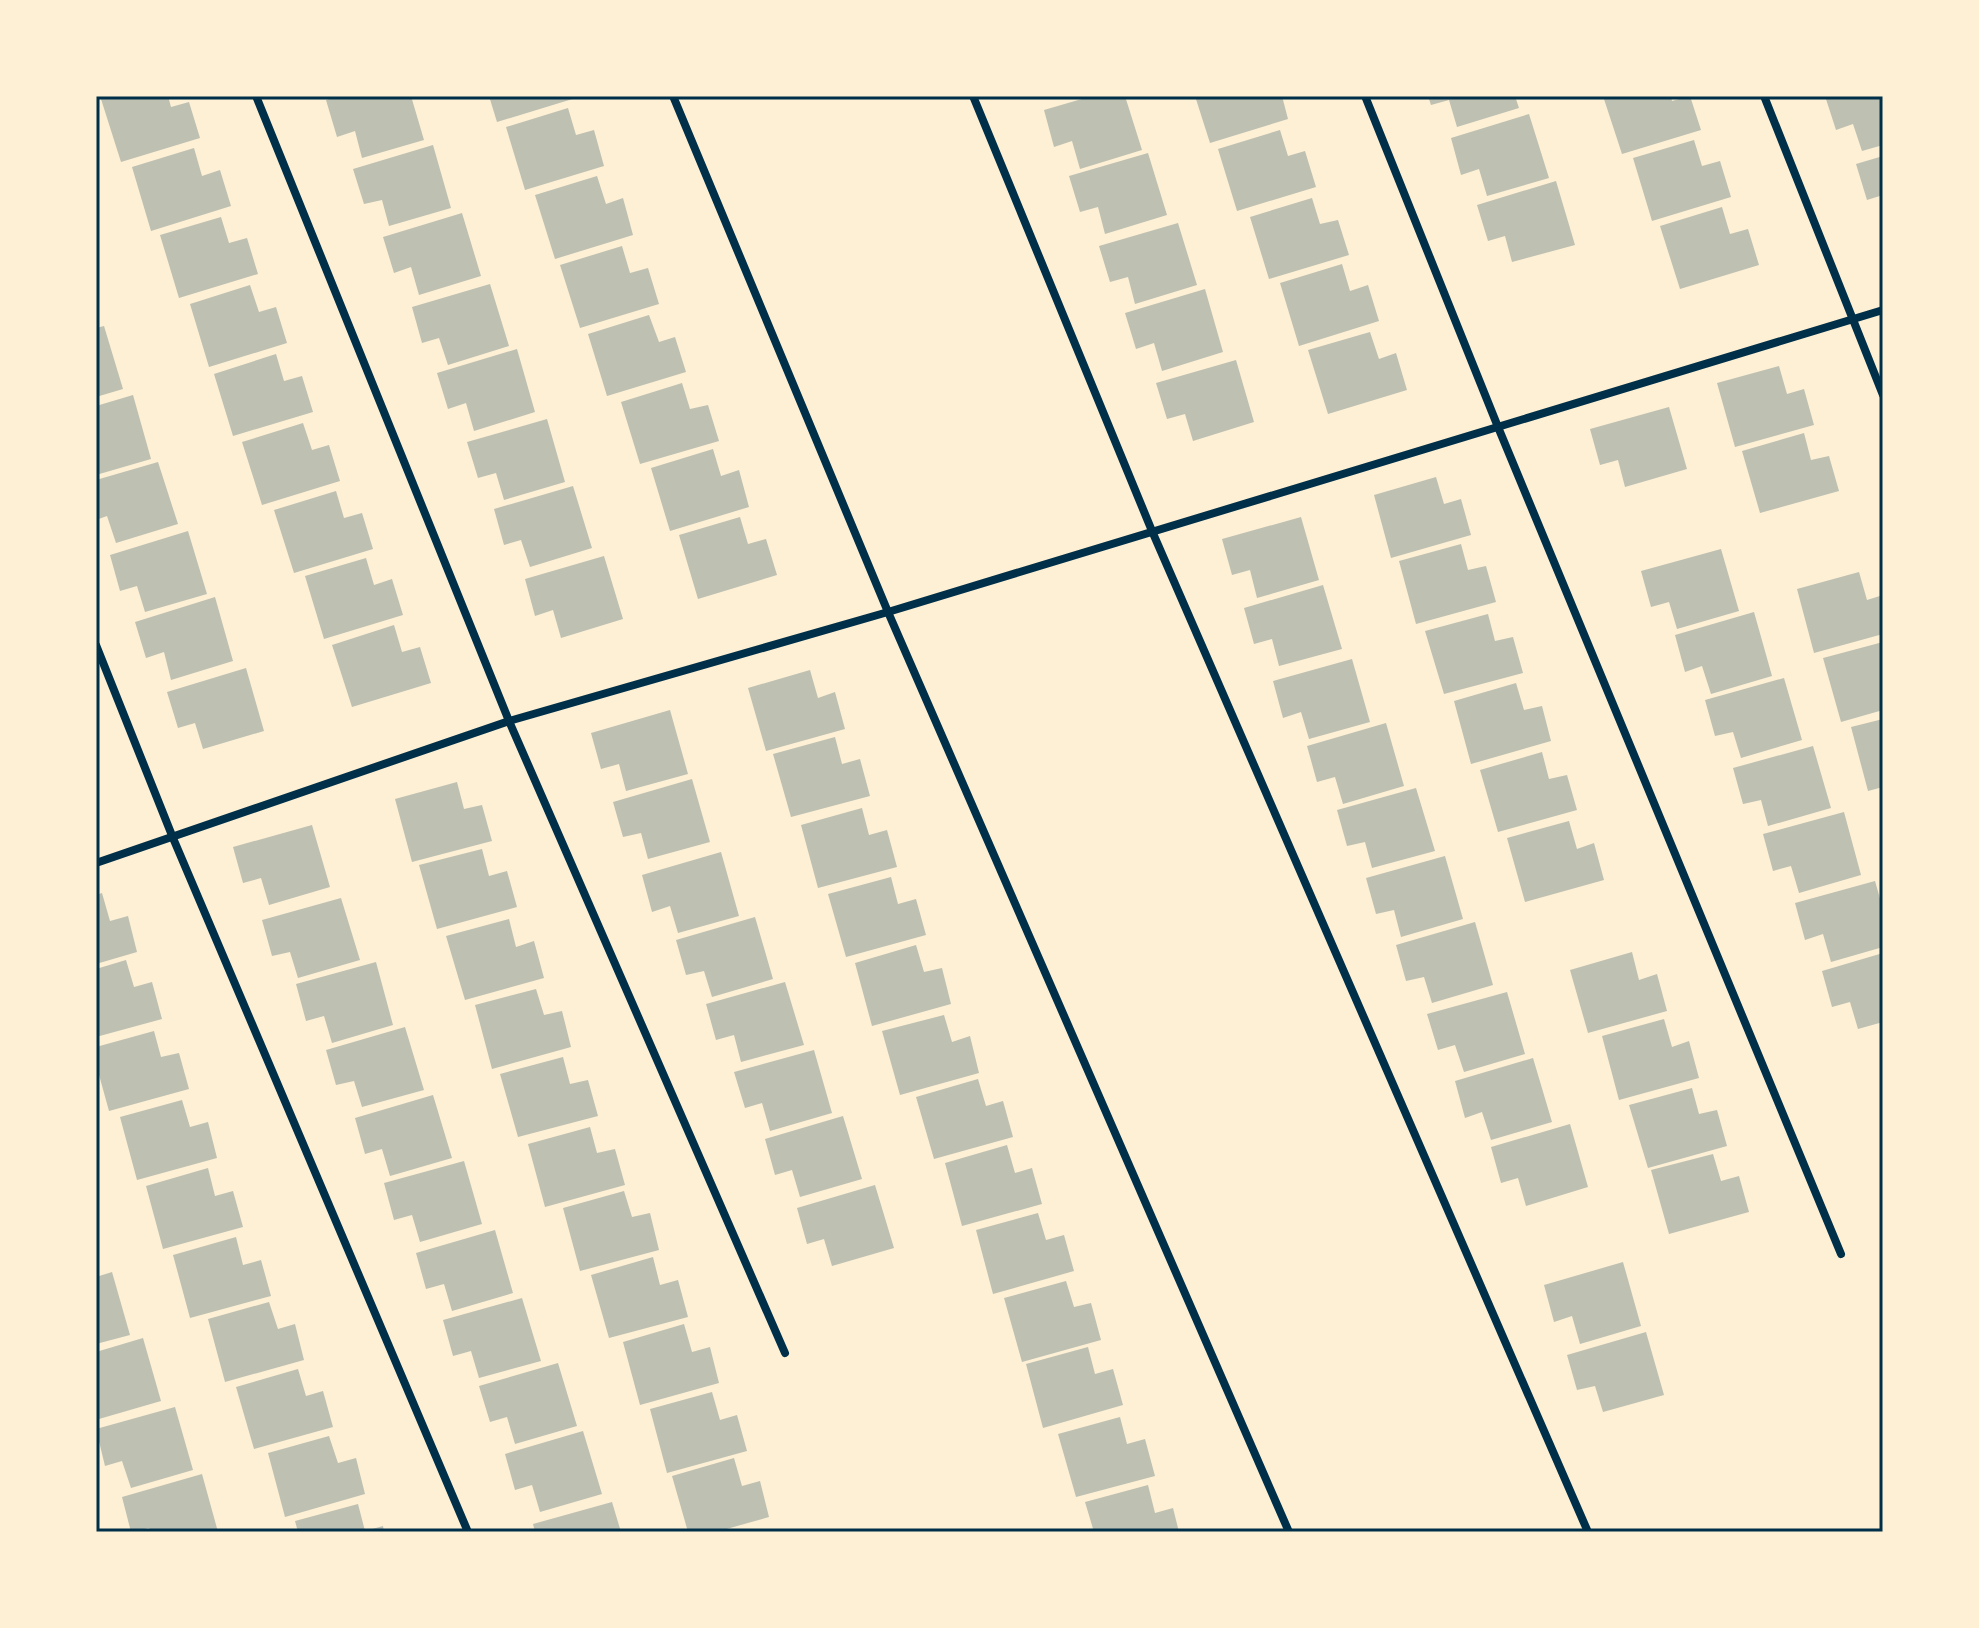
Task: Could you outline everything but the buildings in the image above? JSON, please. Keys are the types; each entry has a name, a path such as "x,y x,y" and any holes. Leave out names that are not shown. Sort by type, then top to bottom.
{"street":[{"path":"256,96 509,721 785,1353"},
{"path":"673,96 888,612 1289,1532"},
{"path":"973,96 1152,531 1588,1532"},
{"path":"1365,96 1498,427 1841,1254"},
{"path":"1764,96 1883,395"},
{"path":"96,863 509,721 888,612 1883,310"},
{"path":"96,645 173,838 468,1532"}]}
